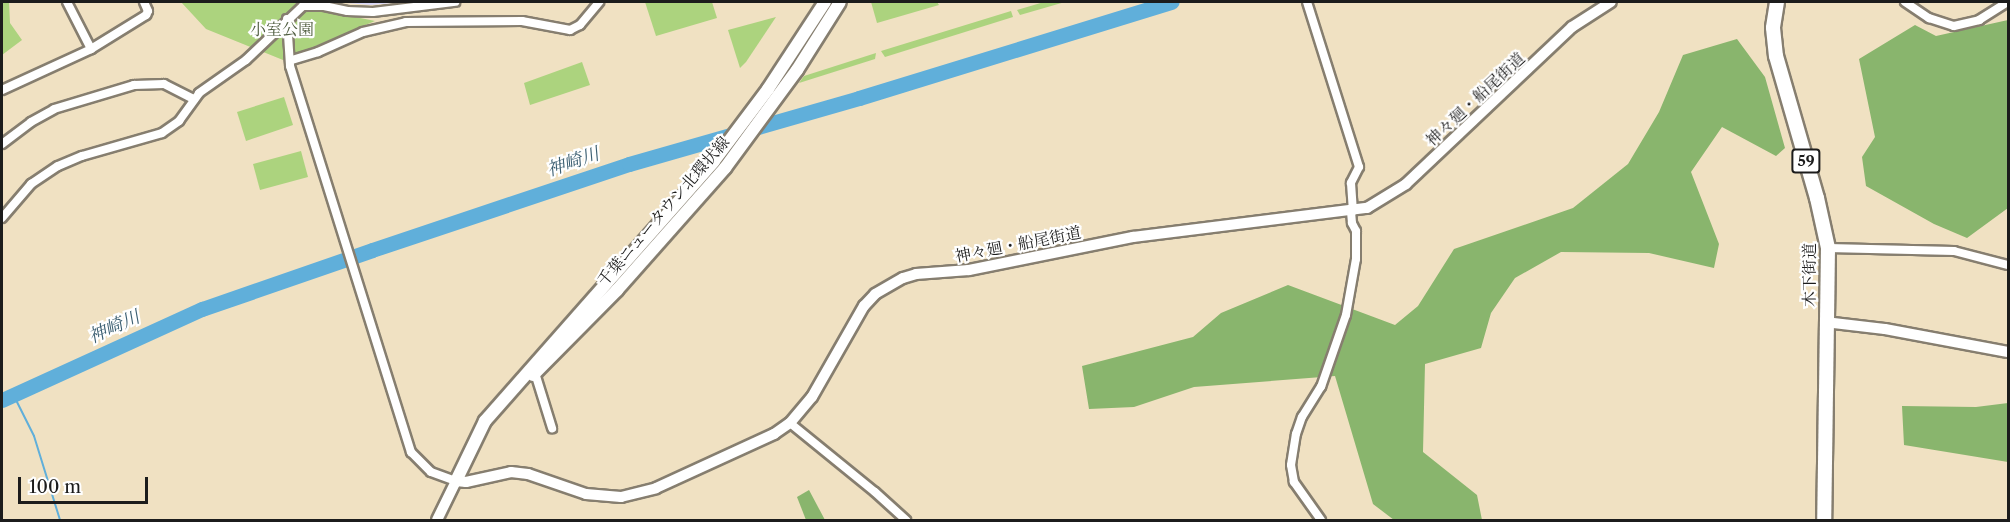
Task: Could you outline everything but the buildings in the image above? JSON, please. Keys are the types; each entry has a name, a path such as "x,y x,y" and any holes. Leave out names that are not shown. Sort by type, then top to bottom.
{"main road":[{"name":"千葉ニュータウン北環状線","path":"485,421 535,373 657,236 741,127 791,57 825,2"},
{"name":"千葉ニュータウン北環状線","path":"456,481 485,421 748,138 797,70 840,2"},
{"name":"木下街道","path":"1777,2 1773,28 1776,56 1817,198 1828,249 1825,322 1824,520"}],"street":[{"path":"68,2 92,49"},
{"path":"2,90 92,49 146,15 148,11 144,2"},
{"path":"2,218 31,184 43,174 82,156 162,133 179,121 194,99 257,49 303,6 372,12 455,2"},
{"path":"292,60 327,49 363,32 406,22 522,21 570,30 580,25 599,2"},
{"path":"1307,2 1359,167 1351,183 1352,223 1356,231 1356,259 1346,315 1321,387 1302,417 1296,434 1291,465 1294,482 1321,520"},
{"name":"神々廻・船尾街道","path":"456,481 466,482 511,472 528,474 586,494 621,497 656,488 683,476 774,434 790,423 812,397 864,306 875,294 903,278 916,274 969,270 1133,237 1352,211 1384,200 1406,184 1572,27 1611,2"},
{"path":"1905,2 1929,18 1954,26 1978,20 2008,2"},
{"path":"282,25 292,60 291,66 411,452 431,472 456,481 437,520"},
{"path":"2,144 31,122 54,109 134,85 164,84 194,99"},
{"path":"1828,249 1954,251 2008,265"},
{"path":"1825,322 1885,329 2008,352"},
{"path":"535,373 552,428"},
{"path":"790,423 906,520"}],"shaded area":[{"path":"334,2 404,2 371,5"}],"green space":[{"path":"2,2 9,2 10,23 22,40 2,55"},
{"name":"小室公園","path":"181,2 301,2 305,11 321,10 375,21 283,60 206,29"},
{"path":"645,2 712,2 717,18 656,36"},
{"path":"871,2 937,2 939,5 877,23"},
{"path":"1044,2 1065,2 1020,15 1017,10"},
{"path":"1011,11 1013,17 885,57 881,51"},
{"path":"776,17 746,62 740,68 728,30"},
{"path":"2008,20 2008,208 1967,238 1934,224 1866,186 1862,157 1875,137 1859,59 1915,25 1936,36"},
{"path":"1737,39 1765,77 1785,148 1776,156 1722,127 1691,172 1719,244 1714,268 1649,253 1561,252 1515,278 1491,313 1481,348 1425,364 1423,452 1477,495 1482,520 1394,520 1373,504 1335,376 1194,387 1134,407 1089,409 1082,366 1193,337 1221,313 1288,285 1395,325 1418,306 1454,249 1573,208 1628,164 1659,112 1683,55"},
{"path":"876,53 875,59 799,83 804,76"},
{"path":"582,62 590,85 530,105 524,83"},
{"path":"284,97 293,125 246,141 237,112"},
{"path":"301,151 308,177 260,190 253,164"},
{"path":"2008,403 2008,462 1904,445 1902,406 1976,407"},
{"path":"809,490 825,520 806,520 797,497"}],"waterway":[{"name":"神崎川","path":"2,400 202,309 372,250 629,164 859,98 1172,2"},
{"path":"13,394 34,436 60,520"}]}
